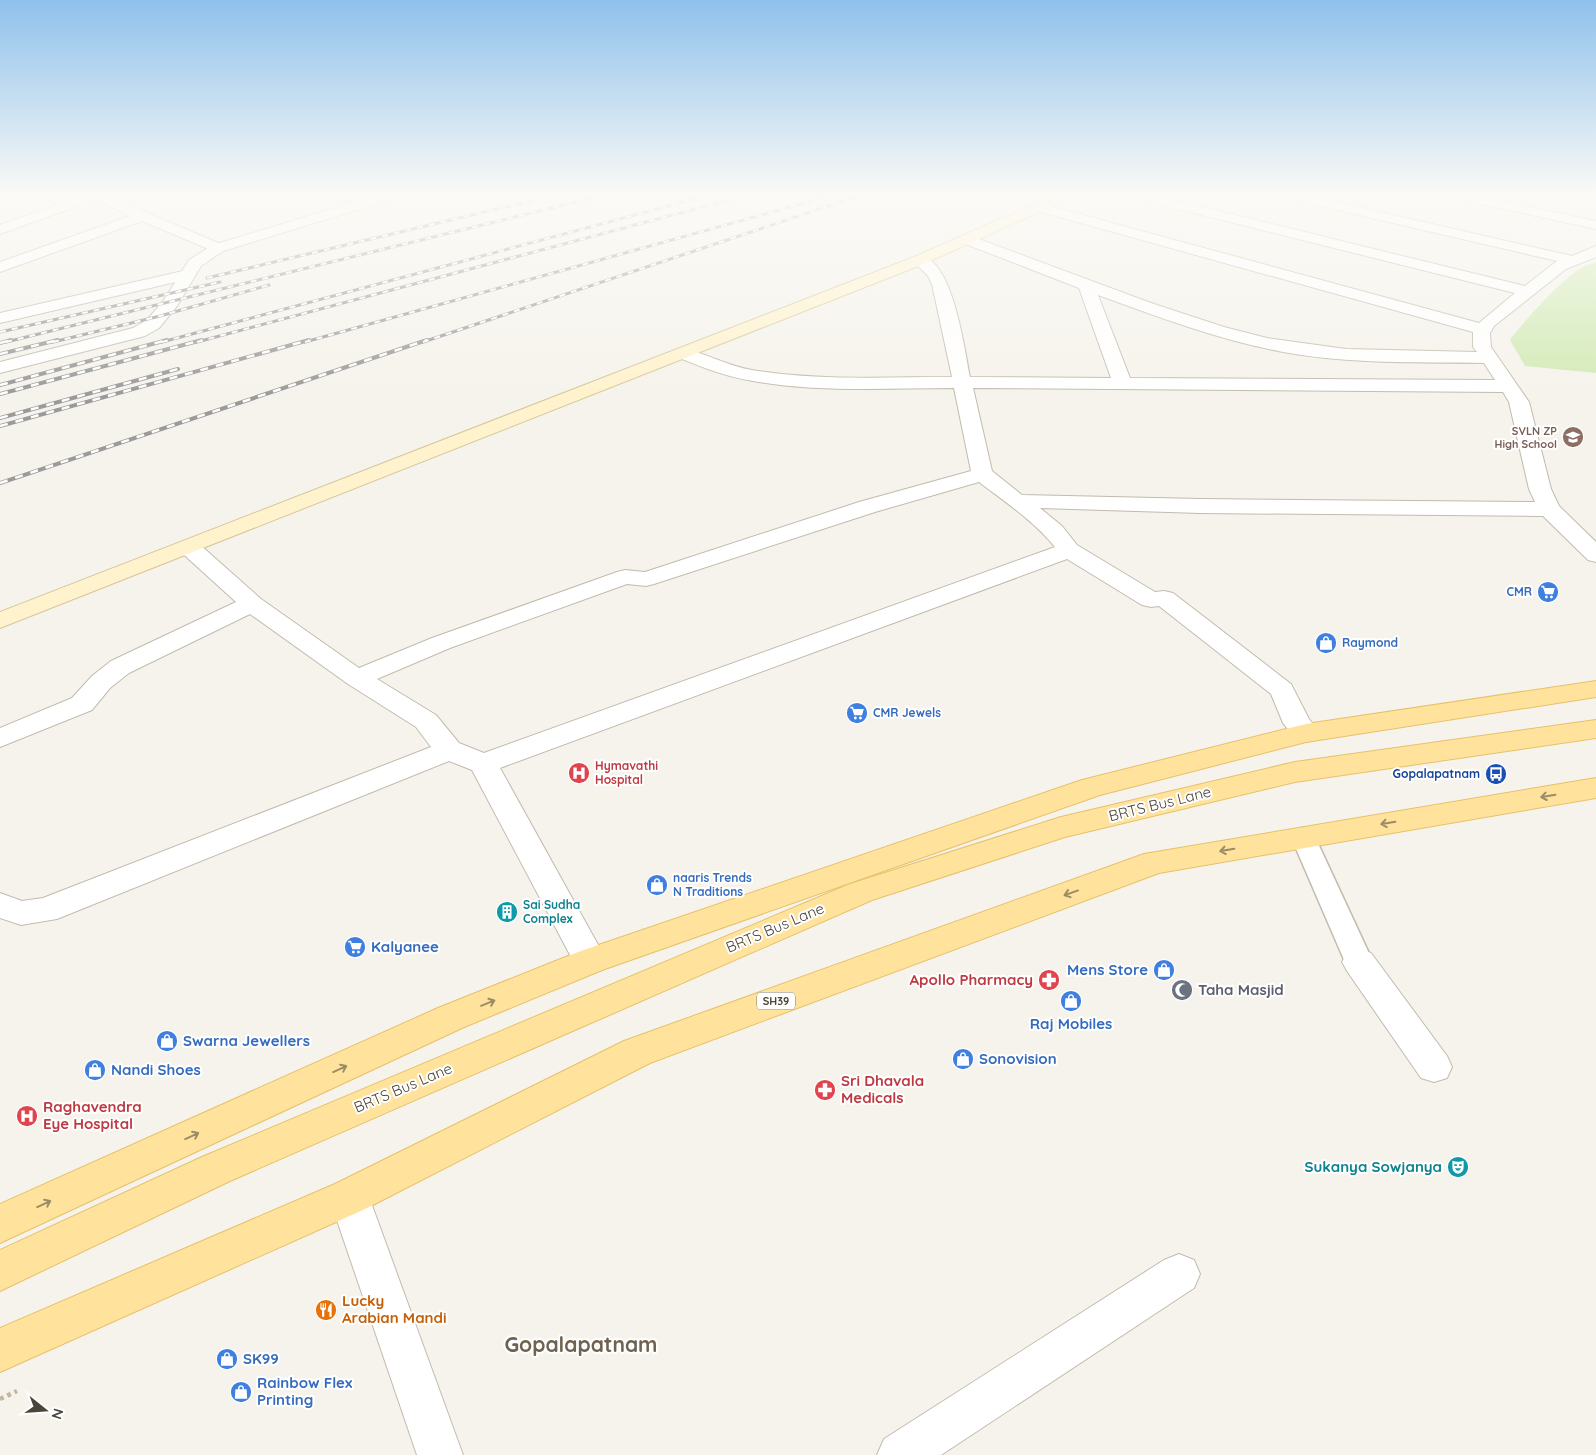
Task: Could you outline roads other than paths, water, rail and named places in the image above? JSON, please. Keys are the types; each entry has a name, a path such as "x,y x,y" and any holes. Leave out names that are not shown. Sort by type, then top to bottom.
{"main road":[{"path":"0,621 915,262"},
{"path":"0,1224 450,1018 590,961 1092,788 1306,732 1596,689"},
{"name":"BRTS Bus Lane","path":"0,1271 216,1168 861,892 1061,828 1295,772 1596,729"},
{"name":"SH39","path":"0,1350 349,1197 638,1052 1155,862 1596,788"}],"street":[{"path":"0,267 14,262"},
{"path":"0,368 139,332 154,324 171,302 197,262"},
{"path":"923,262 932,269 939,278 982,474 1054,531 1069,550 1152,600 1164,598 1237,653 1282,690 1297,723 1306,732"},
{"path":"1024,262 1086,286 1198,324 1275,345 1347,353 1488,358"},
{"path":"1238,262 1482,329"},
{"path":"1409,262 1527,291"},
{"path":"1568,262 1527,291 1482,329 1480,338 1488,358 1510,386 1519,402 1540,489 1549,509 1596,556"},
{"path":"0,318 187,275"},
{"path":"1086,286 1122,383"},
{"path":"683,353 736,372 789,380 1510,386"},
{"path":"357,678 441,642 625,577 646,579 867,507 982,474"},
{"path":"1018,501 1200,506 1549,509"},
{"path":"190,548 252,604 357,678 426,721 449,750 483,764 590,961"},
{"path":"483,764 1069,550"},
{"path":"0,738 82,704 101,682 120,667 252,604"},
{"path":"0,904 21,913 46,910 449,750"},
{"path":"1359,962 1434,1067"},
{"path":"349,1197 440,1455"},
{"path":"900,1455 1179,1274"}],"lane":[{"path":"1303,837 1359,962"}],"railway":[{"path":"207,278 275,262"},
{"path":"6,342 332,262"},
{"path":"162,342 460,262"},
{"path":"197,342 497,262"},
{"path":"305,342 593,262"},
{"path":"423,342 662,262"},
{"path":"0,332 220,282"},
{"path":"53,342 160,316 269,285"},
{"path":"0,343 11,340"},
{"path":"0,354 58,340"},
{"path":"0,385 167,340"},
{"path":"0,394 202,340"},
{"path":"0,426 309,340"},
{"path":"0,483 427,340"},
{"path":"0,418 178,369"}],"place":[{"name":"SVLN ZP High School","path":"1573,437"},
{"name":"CMR","path":"1548,592"},
{"name":"Raymond","path":"1326,643"},
{"name":"CMR Jewels","path":"857,713"},
{"name":"Hymavathi Hospital","path":"579,773"},
{"name":"Gopalapatnam","path":"1496,774"},
{"name":"naaris Trends N Traditions","path":"657,885"},
{"name":"Sai Sudha Complex","path":"507,912"},
{"name":"Kalyanee","path":"355,947"},
{"name":"Mens Store","path":"1164,970"},
{"name":"Apollo Pharmacy","path":"1049,980"},
{"name":"Taha Masjid","path":"1182,990"},
{"name":"Raj Mobiles","path":"1071,1001"},
{"name":"Swarna Jewellers","path":"167,1041"},
{"name":"Sonovision","path":"963,1059"},
{"name":"Nandi Shoes","path":"95,1070"},
{"name":"Sri Dhavala Medicals","path":"825,1090"},
{"name":"Raghavendra Eye Hospital","path":"27,1116"},
{"name":"Sukanya Sowjanya","path":"1458,1167"},
{"name":"Lucky Arabian Mandi","path":"326,1310"},
{"name":"SK99","path":"227,1359"},
{"name":"Rainbow Flex Printing","path":"241,1392"}],"district":[{"name":"Gopalapatnam","path":"581,1345"}]}
